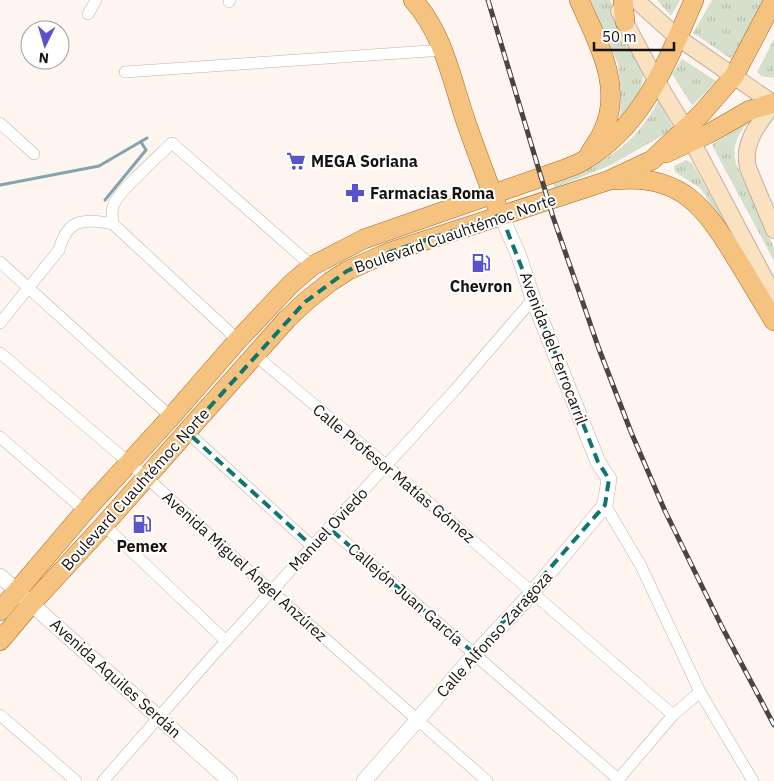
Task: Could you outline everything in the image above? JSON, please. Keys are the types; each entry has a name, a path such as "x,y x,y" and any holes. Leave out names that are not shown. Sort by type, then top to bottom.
{"main road":[{"path":"414,0 435,30 444,50 476,154 501,216"},
{"path":"579,0 605,58 610,91 606,121 602,132 585,160"},
{"path":"615,0 656,82 689,135 774,296"},
{"path":"623,0 625,22"},
{"path":"636,0 677,37 774,104"},
{"name":"Boulevard Cuauhtémoc Norte","path":"0,641 24,597 86,511 238,340 290,285 312,266 364,239 562,170 598,152 621,132 641,108 656,82 694,0"},
{"path":"689,135 701,114 734,76 774,0"},
{"path":"689,135 750,110 774,104"},
{"path":"774,104 750,138 746,158 748,168 774,230"},
{"name":"Boulevard Cuauhtémoc Norte","path":"0,611 24,597 104,524 305,302 347,271 390,252 607,181 652,160 689,135"},
{"path":"607,181 634,179 658,183 676,189 702,208 721,232 774,321"}],"street":[{"path":"88,14 96,0"},
{"path":"125,72 444,50"},
{"path":"0,123 34,154"},
{"path":"113,224 114,202 172,143 312,266"},
{"name":"Avenida del Ferrocarril","path":"501,216 519,256 533,299 598,462 610,479"},
{"path":"0,323 59,250 62,236 72,224 88,220 113,224 238,340"},
{"path":"0,262 171,417"},
{"name":"Manuel Oviedo","path":"103,781 271,591 455,390 533,299"},
{"name":"Avenida Miguel Ángel Anzúrez","path":"0,353 146,477 271,591 487,781"},
{"name":"Calle Profesor Matías Gómez","path":"255,355 387,466 673,715"},
{"path":"187,432 312,546"},
{"path":"0,438 86,511"},
{"name":"Calle Alfonso Zaragoza","path":"364,781 475,654 533,592 605,505 610,479"},
{"path":"605,505 641,566 700,692 753,781"},
{"path":"104,524 226,641"},
{"name":"Callejón Juan García","path":"329,528 617,780"},
{"name":"Avenida Aquiles Serdán","path":"0,576 230,781"},
{"path":"617,780 673,715 700,692"},
{"path":"0,715 76,781"}],"highlighted area":[{"path":"501,215 598,462 609,479 605,505 475,654 329,528 312,546 187,432 305,302 347,271 390,252"}],"green space":[{"path":"590,0 610,0 643,66 642,82 638,94 620,117 621,95 618,64"},
{"path":"657,0 680,0 671,16"},
{"path":"712,0 763,0 733,60 693,33"},
{"path":"774,39 774,78 761,76 757,72"},
{"path":"682,59 716,81 693,105 672,74"},
{"path":"659,100 673,128 609,166 554,188 553,183 601,161 627,143 649,117"},
{"path":"753,118 737,138 735,144 736,164 774,248 774,261 712,145"},
{"path":"686,160 692,163 739,246 700,188 675,172 674,166"}],"waterway":[{"path":"0,185 99,166 147,138"},
{"path":"105,200 146,150 141,142"}],"railway":[{"path":"488,0 553,217 599,349 631,432 665,511 722,627 774,725"}],"place":[{"name":"MEGA Soriana","path":"296,161"},
{"name":"Farmacias Roma","path":"355,193"},
{"name":"Chevron","path":"481,263"},
{"name":"Pemex","path":"142,524"}]}
